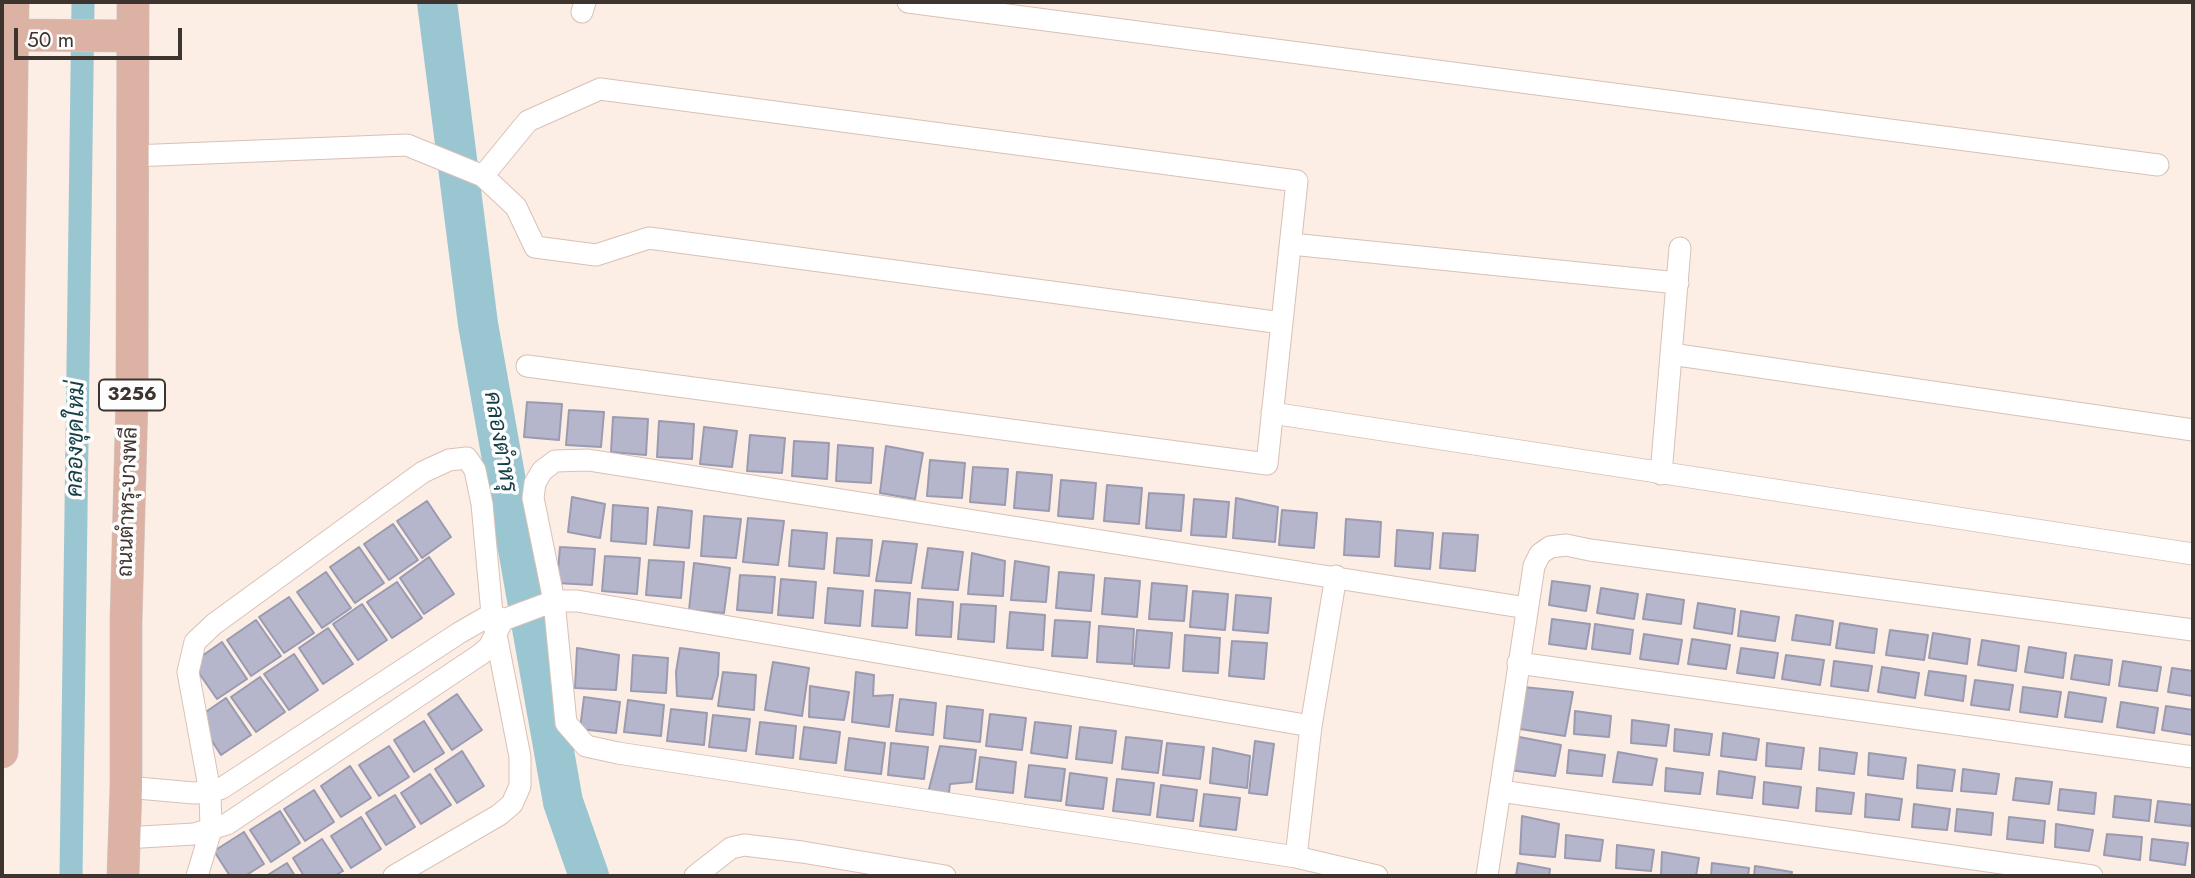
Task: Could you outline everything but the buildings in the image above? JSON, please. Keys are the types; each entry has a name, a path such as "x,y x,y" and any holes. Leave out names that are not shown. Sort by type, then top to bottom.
{"main road":[{"path":"2,751 4,414 26,35 13,2"},
{"name":"ถนนตำหรุ-บางพลี","path":"123,876 132,398 132,156 117,36 133,2"},
{"path":"26,35 117,36"}],"street":[{"path":"908,2 2158,165"},
{"path":"483,176 528,121 600,89 1297,181 1267,464 527,366"},
{"path":"132,156 407,145 483,176 516,207 535,247 596,255 649,238 1282,323"},
{"path":"1291,244 1678,283"},
{"path":"1661,474 1680,248"},
{"path":"1671,354 2193,430"},
{"path":"1272,413 2193,554"},
{"path":"197,876 211,830 210,792 188,673 195,642 214,624 423,472 449,460 467,458 475,470 482,504 520,757 520,786 512,804 499,815 394,876"},
{"path":"1377,876 1296,857 586,746 566,723 546,604 533,498 535,483 542,471 555,461 588,460 1527,608"},
{"path":"1487,876 1534,566 1540,554 1550,547 1566,545 2193,630"},
{"path":"1296,857 1311,726 1336,576"},
{"path":"126,787 194,793 222,788 458,633 546,604 577,601 1311,726"},
{"path":"124,838 194,834 227,824 481,654 489,647 500,621"},
{"path":"1518,663 2193,757"},
{"path":"1500,791 2092,876"},
{"path":"695,876 731,848 744,845 945,876"}],"waterway":[{"name":"คลองขุดใหม่","path":"71,876 83,2"},
{"name":"คลองตำหรุ","path":"437,2 478,324 563,802 589,876"}]}
